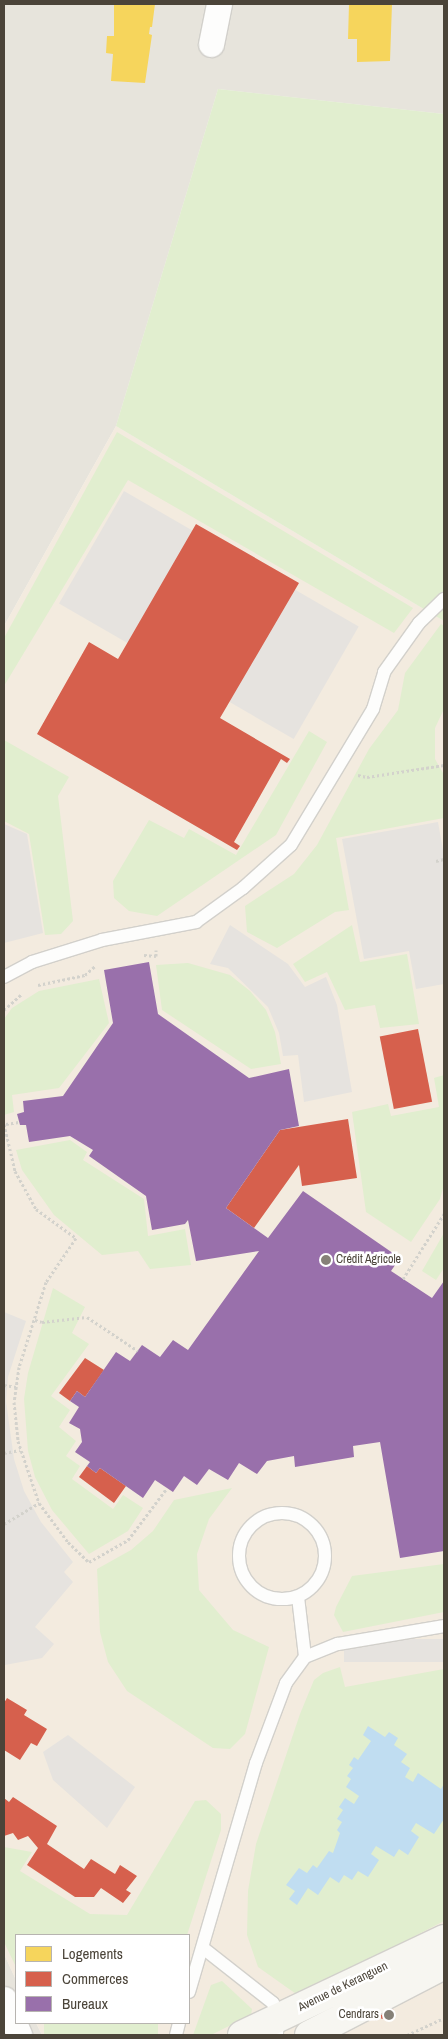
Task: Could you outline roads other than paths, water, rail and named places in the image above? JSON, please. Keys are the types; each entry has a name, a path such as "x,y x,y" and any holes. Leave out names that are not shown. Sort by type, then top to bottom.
{"main road":[{"name":"Avenue de Keranguen","path":"242,2035 277,2027 444,1939"},
{"path":"309,2035 444,1965"}],"street":[{"path":"211,44 219,4"},
{"path":"4,1999 19,2035"}],"lane":[{"path":"4,978 32,962 102,940 196,922 242,888 291,845 373,709 384,672 419,623 444,598"},
{"path":"274,1513 293,1514 309,1522 321,1536 326,1553 323,1572 313,1587 298,1598 280,1600 263,1596 248,1585 240,1568 239,1550 245,1533 258,1520 274,1513"},
{"path":"298,1598 305,1657"},
{"path":"190,1989 256,1763 286,1683 305,1657 338,1644 444,1626"},
{"path":"203,1948 273,2003 277,2027"}],"water":[{"path":"368,1726 385,1737 389,1732 398,1738 394,1745 407,1754 401,1762 410,1768 405,1777 413,1782 418,1773 441,1789 444,1784 444,1819 434,1834 416,1823 411,1831 419,1837 408,1855 399,1849 394,1857 376,1846 371,1854 379,1860 368,1877 358,1871 352,1880 344,1875 339,1883 330,1877 318,1895 308,1888 297,1905 289,1899 295,1891 286,1885 299,1868 307,1873 313,1865 317,1868 329,1851 333,1853 340,1833 337,1830 342,1822 337,1819 343,1810 339,1807 345,1798 354,1804 359,1796 346,1787 351,1779 347,1776 353,1768 349,1765 354,1757 358,1760 371,1741 363,1735"}],"place":[{"name":"Crédit Agricole","path":"326,1260"},
{"name":"Cendrars","path":"389,2015"}]}
